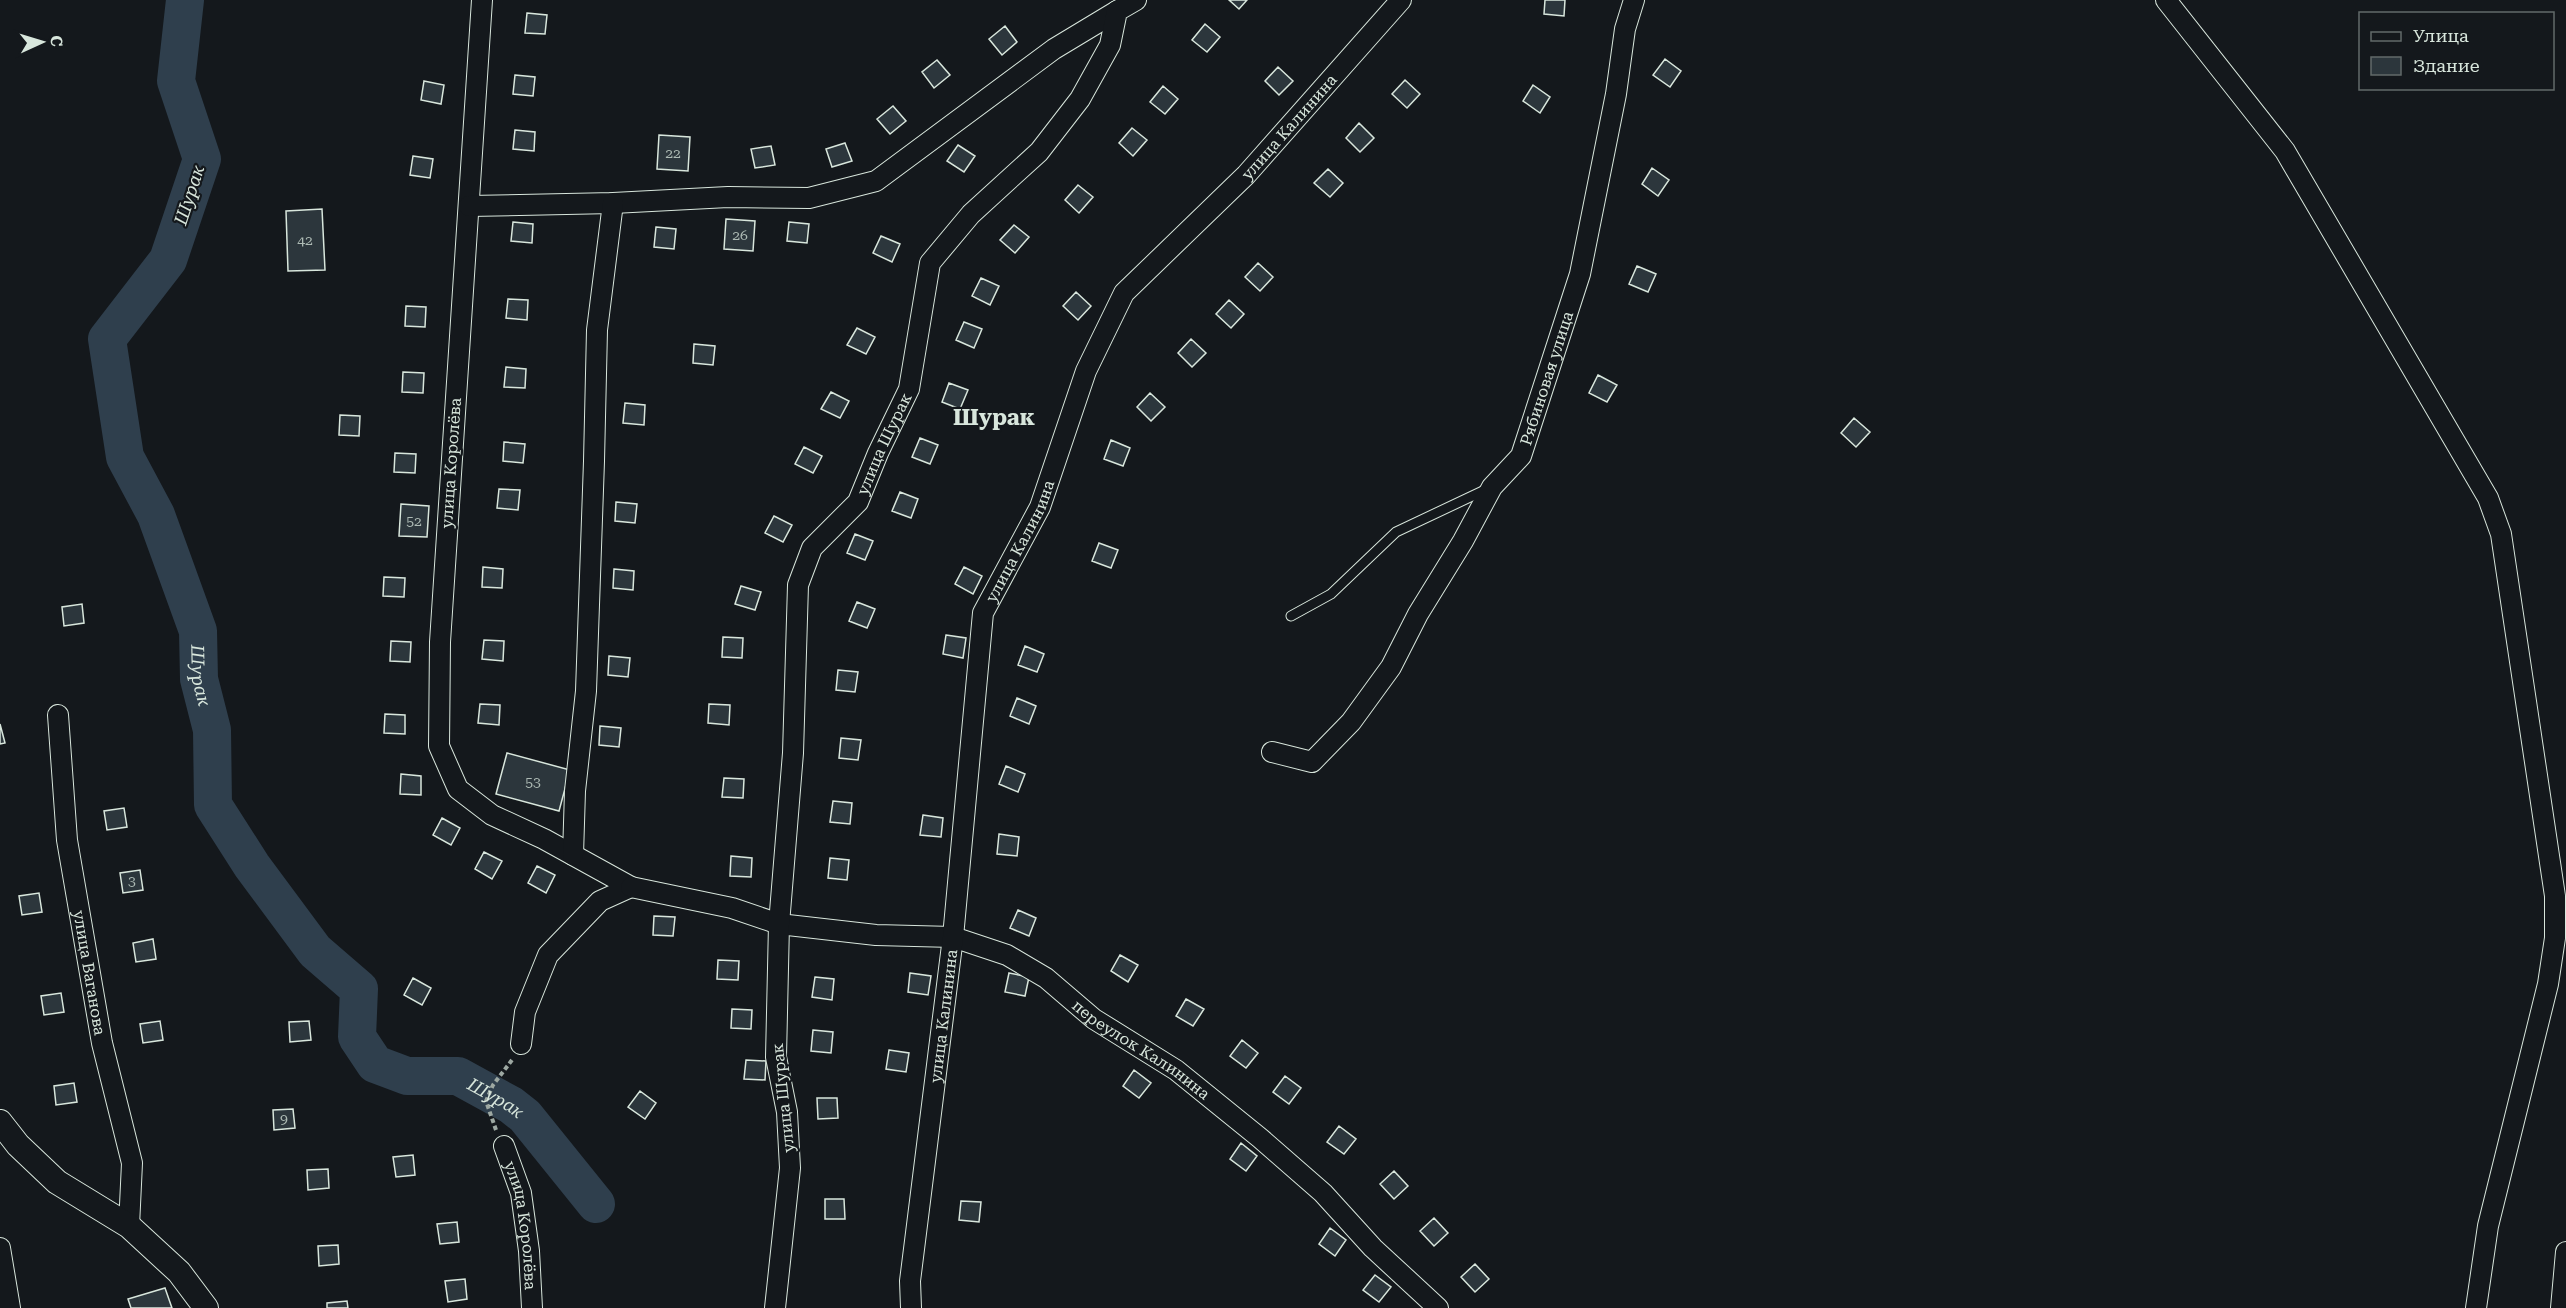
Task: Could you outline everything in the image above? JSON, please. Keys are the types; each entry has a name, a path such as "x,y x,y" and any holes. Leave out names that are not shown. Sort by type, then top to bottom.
{"street":[{"name":"улица Королёва","path":"482,0 440,642 439,746 458,789 492,815 544,839 631,887"},
{"path":"469,206 613,204 728,197 809,198 876,181 1054,49 1136,0"},
{"name":"улица Калинина","path":"910,1308 910,1281 953,937 983,613 1040,507 1086,371 1124,293 1246,176 1401,0"},
{"name":"Рябиновая улица","path":"1272,752 1312,762 1351,722 1391,667 1418,614 1463,541 1492,487 1521,456 1580,274 1616,94 1625,29 1634,0"},
{"path":"2166,0 2285,151 2488,498 2501,534 2555,896 2554,938 2548,984 2488,1226 2476,1308"},
{"name":"улица Шурак","path":"775,1308 790,1168 787,1112 776,1057 779,924 793,753 798,585 812,548 858,502 878,453 909,389 930,263 971,214 1039,152 1080,99 1110,45 1118,11"},
{"path":"573,855 575,791 586,691 597,330 613,204"},
{"name":"улица Ваганова","path":"58,715 67,840 102,1043 132,1163 129,1226"},
{"path":"521,1044 525,1012 548,955 600,901 631,887 732,908 779,924"},
{"name":"переулок Калинина","path":"779,924 876,935 953,937 1007,955 1046,978 1094,1019 1176,1070 1260,1138 1323,1193 1373,1248 1438,1308"},
{"path":"0,1122 18,1145 57,1182 129,1226 179,1272 206,1308"},
{"name":"улица Королёва","path":"504,1146 521,1193 529,1251 532,1308"},
{"path":"0,1248 10,1308"},
{"path":"2561,1308 2566,1252"}],"lane":[{"path":"1291,616 1331,594 1396,532 1492,487"}],"path":[{"path":"504,1146 493,1124 486,1101 493,1085 509,1066 521,1044"}],"building":[{"path":"1229,0 1247,0 1239,9"},
{"path":"1545,0 1565,0 1564,16 1544,14"},
{"path":"527,13 547,15 545,34 525,33"},
{"path":"1205,24 1220,37 1207,52 1192,40"},
{"path":"1005,26 1017,42 1002,55 989,39"},
{"path":"1665,59 1681,71 1670,87 1653,75"},
{"path":"937,60 950,75 934,88 922,72"},
{"path":"1278,67 1293,81 1279,95 1265,81"},
{"path":"515,75 535,77 533,96 513,94"},
{"path":"1405,80 1420,94 1407,108 1392,94"},
{"path":"424,81 444,85 441,104 421,100"},
{"path":"1533,85 1550,97 1540,113 1523,101"},
{"path":"1163,86 1178,99 1165,114 1150,102"},
{"path":"893,106 906,121 890,134 877,119"},
{"path":"1359,123 1374,138 1360,152 1346,138"},
{"path":"1132,128 1147,140 1133,156 1119,143"},
{"path":"515,130 535,132 534,151 513,149"},
{"path":"659,135 690,137 688,171 657,169"},
{"path":"845,143 852,161 832,167 826,149"},
{"path":"958,145 975,156 964,172 947,161"},
{"path":"771,146 775,165 755,168 751,149"},
{"path":"413,156 433,159 430,178 410,175"},
{"path":"1652,168 1669,180 1658,196 1642,184"},
{"path":"1328,169 1343,183 1330,197 1314,183"},
{"path":"1078,185 1093,197 1079,213 1065,200"},
{"path":"322,209 325,270 288,271 286,211"},
{"path":"726,219 755,221 753,251 724,249"},
{"path":"513,222 533,224 532,243 511,241"},
{"path":"789,222 809,224 807,243 787,241"},
{"path":"1014,225 1029,237 1015,253 1000,240"},
{"path":"656,227 676,229 674,249 654,247"},
{"path":"881,236 900,244 892,262 873,253"},
{"path":"1258,263 1273,277 1260,291 1245,277"},
{"path":"1637,266 1656,274 1648,292 1629,284"},
{"path":"981,278 999,286 990,305 972,296"},
{"path":"1076,292 1091,306 1078,320 1063,306"},
{"path":"508,299 528,300 527,320 506,318"},
{"path":"1229,300 1244,314 1231,328 1216,314"},
{"path":"406,306 426,307 425,327 405,326"},
{"path":"964,322 982,329 974,348 956,340"},
{"path":"857,328 875,337 866,354 847,345"},
{"path":"1191,339 1206,353 1192,367 1178,353"},
{"path":"694,344 715,346 713,365 693,363"},
{"path":"506,367 526,369 525,388 504,387"},
{"path":"403,372 424,373 423,393 402,392"},
{"path":"1598,375 1617,385 1607,402 1589,393"},
{"path":"949,383 968,390 960,409 942,402"},
{"path":"831,392 849,401 840,418 821,409"},
{"path":"1150,393 1165,407 1151,421 1137,407"},
{"path":"625,403 645,405 644,425 623,423"},
{"path":"340,415 360,416 359,436 339,435"},
{"path":"1854,418 1870,432 1856,447 1841,433"},
{"path":"920,438 938,445 930,464 912,457"},
{"path":"1111,440 1130,448 1123,466 1104,459"},
{"path":"504,442 525,444 523,463 503,461"},
{"path":"804,447 822,456 813,473 795,464"},
{"path":"395,453 416,454 415,473 394,472"},
{"path":"499,489 520,490 518,510 497,508"},
{"path":"900,492 918,499 911,518 892,511"},
{"path":"616,502 637,504 635,523 615,521"},
{"path":"401,504 429,506 427,537 399,536"},
{"path":"774,516 792,525 783,542 765,533"},
{"path":"855,534 873,541 865,560 847,553"},
{"path":"1099,543 1118,550 1111,568 1092,561"},
{"path":"483,567 503,569 502,588 482,587"},
{"path":"964,567 982,576 973,594 955,584"},
{"path":"614,569 634,571 633,590 613,588"},
{"path":"384,577 405,578 404,597 383,596"},
{"path":"741,586 761,592 755,610 735,604"},
{"path":"857,602 875,609 867,628 849,621"},
{"path":"82,604 84,623 64,626 62,607"},
{"path":"946,635 966,638 963,658 943,654"},
{"path":"723,637 743,638 742,658 722,657"},
{"path":"484,640 504,641 503,661 482,659"},
{"path":"391,641 411,642 410,662 390,661"},
{"path":"1025,646 1044,654 1037,672 1018,665"},
{"path":"609,656 630,658 628,677 608,675"},
{"path":"838,670 858,672 855,692 836,690"},
{"path":"1017,698 1036,706 1029,724 1010,716"},
{"path":"480,704 500,705 499,725 478,723"},
{"path":"709,704 730,705 729,725 708,723"},
{"path":"385,714 405,715 405,734 384,733"},
{"path":"0,724 5,743 0,744"},
{"path":"600,726 621,728 619,747 599,745"},
{"path":"841,738 861,740 858,760 839,758"},
{"path":"507,753 570,770 559,811 496,794"},
{"path":"1006,766 1025,774 1018,792 999,784"},
{"path":"401,774 421,776 421,795 400,794"},
{"path":"724,778 744,779 743,798 722,797"},
{"path":"833,801 852,803 850,824 830,822"},
{"path":"124,808 127,827 107,830 104,811"},
{"path":"923,815 943,818 941,837 920,835"},
{"path":"442,818 460,828 451,845 433,835"},
{"path":"999,834 1019,837 1017,856 997,854"},
{"path":"484,852 502,861 492,879 475,869"},
{"path":"731,856 752,858 751,877 730,876"},
{"path":"830,858 849,860 847,880 828,878"},
{"path":"537,866 555,875 546,893 528,883"},
{"path":"140,870 143,890 123,893 120,873"},
{"path":"39,893 42,912 22,915 19,896"},
{"path":"1018,910 1036,918 1029,936 1010,928"},
{"path":"654,916 675,917 673,936 653,935"},
{"path":"153,939 156,959 136,962 133,943"},
{"path":"1120,955 1138,965 1128,982 1111,971"},
{"path":"718,960 739,961 738,980 717,979"},
{"path":"910,973 931,976 928,995 908,992"},
{"path":"1009,973 1029,977 1025,996 1005,992"},
{"path":"815,977 834,979 832,1000 812,997"},
{"path":"413,978 431,988 422,1005 404,995"},
{"path":"61,993 64,1012 44,1015 41,996"},
{"path":"1186,999 1204,1009 1193,1026 1176,1016"},
{"path":"732,1009 752,1010 751,1029 731,1028"},
{"path":"160,1021 163,1040 143,1043 140,1024"},
{"path":"309,1021 311,1040 290,1042 289,1022"},
{"path":"813,1030 833,1032 831,1053 811,1051"},
{"path":"1242,1040 1258,1053 1246,1068 1230,1056"},
{"path":"889,1050 909,1053 906,1072 886,1069"},
{"path":"746,1060 766,1061 765,1080 744,1079"},
{"path":"1134,1070 1151,1083 1139,1098 1123,1086"},
{"path":"1285,1076 1301,1088 1289,1104 1273,1092"},
{"path":"74,1083 77,1102 56,1105 54,1086"},
{"path":"640,1091 656,1103 645,1119 628,1107"},
{"path":"817,1098 837,1098 838,1118 818,1119"},
{"path":"293,1109 295,1128 274,1130 273,1110"},
{"path":"1339,1126 1356,1139 1344,1154 1327,1142"},
{"path":"1241,1143 1257,1156 1246,1171 1230,1159"},
{"path":"413,1155 415,1175 396,1177 393,1157"},
{"path":"328,1169 329,1188 308,1190 307,1170"},
{"path":"1394,1171 1408,1186 1394,1199 1380,1184"},
{"path":"825,1199 844,1199 845,1219 825,1219"},
{"path":"961,1201 981,1202 979,1222 959,1220"},
{"path":"1434,1218 1448,1233 1434,1246 1420,1231"},
{"path":"457,1222 459,1242 440,1244 437,1224"},
{"path":"1330,1228 1346,1240 1335,1256 1319,1244"},
{"path":"338,1245 339,1264 319,1266 318,1246"},
{"path":"1475,1264 1489,1279 1475,1292 1461,1277"},
{"path":"1375,1275 1391,1287 1379,1302 1363,1290"},
{"path":"465,1279 467,1299 448,1302 445,1281"},
{"path":"165,1288 172,1308 131,1308 128,1299"},
{"path":"347,1301 348,1308 327,1308 327,1303"}],"waterway":[{"name":"Шурак","path":"185,0 176,81 202,159 168,260 107,339 125,457 156,515 198,631 199,679 212,730 213,805 252,866 315,951 359,989 357,1037 375,1064 407,1076 458,1076 511,1105 525,1116 596,1204"}],"district":[{"name":"Шурак","path":"994,417"}]}
